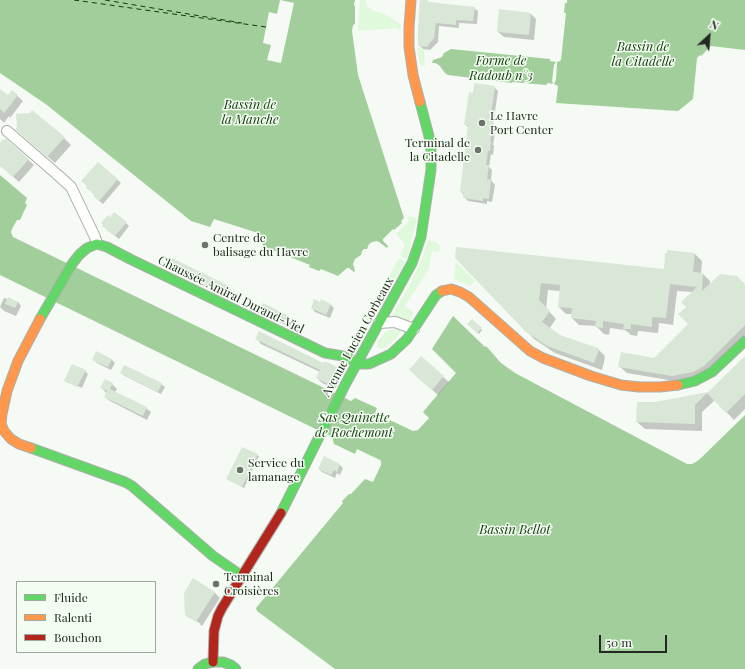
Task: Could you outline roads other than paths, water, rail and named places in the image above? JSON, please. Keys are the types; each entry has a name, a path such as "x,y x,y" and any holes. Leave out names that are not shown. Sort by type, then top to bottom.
{"street":[{"name":"Avenue Lucien Corbeaux","path":"213,662 214,630 218,616 280,516 341,393 412,263 419,246 431,170 431,150 429,136 413,75 409,47 411,0"},
{"path":"7,131 71,187 97,244 87,248 79,254 72,264 22,352 7,391 2,414 4,431 19,444 125,482 132,486 213,556 242,576"},
{"name":"Chaussée Amiral Durand-Viel","path":"97,244 107,247 325,353 343,356 357,362"},
{"path":"357,362 360,364 369,364 391,354 407,339 436,295 443,290 451,289 456,290 468,297 530,351 543,358 591,376 621,385 639,387 679,386 695,381 712,372 745,341"},
{"path":"379,323 395,322 414,329"},
{"path":"368,342 377,353 386,356"},
{"path":"198,669 205,664 213,662 223,662 236,669"}],"water":[{"name":"Bassin de la Manche","path":"0,0 355,0 355,24 353,25 352,31 358,75 404,218 401,221 402,223 394,230 393,229 383,239 388,246 387,248 377,241 372,242 369,244 367,249 362,251 361,255 355,259 353,264 354,272 347,268 338,276 321,269 319,271 309,267 310,265 263,246 258,233 214,219 210,227 191,221 47,105 0,73"},
{"name":"Bassin de la Citadelle","path":"567,0 745,0 745,50 711,46 701,56 700,55 697,58 693,99 678,111 556,103 558,86 554,84 556,80 557,62 561,60 566,13 564,13 565,3 567,3"},
{"name":"Forme de Radoub n°3","path":"451,49 550,59 550,61 556,62 554,65 553,84 512,83 448,75 439,65 432,63 433,60 442,57 444,53"},
{"name":"Bassin Bellot","path":"0,175 27,198 25,203 27,205 20,220 17,220 12,229 11,232 13,237 351,401 355,398 377,408 375,413 413,431 418,430 429,418 423,412 456,373 432,349 453,316 485,347 486,346 501,363 515,373 687,464 692,464 701,458 745,415 745,669 335,669 257,611 256,608 343,503 342,501 365,479 373,482 381,465 381,461 357,449 355,454 334,444 332,437 0,275"}],"place":[{"name":"Le Havre Port Center","path":"482,123"},
{"name":"Terminal de la Citadelle","path":"478,150"},
{"name":"Centre de balisage du Havre","path":"205,245"},
{"name":"Service du lamanage","path":"240,470"},
{"name":"Terminal Croisières","path":"216,584"}],"water label":[{"name":"Sas Quinette de Rochemont","path":"354,426"}]}
